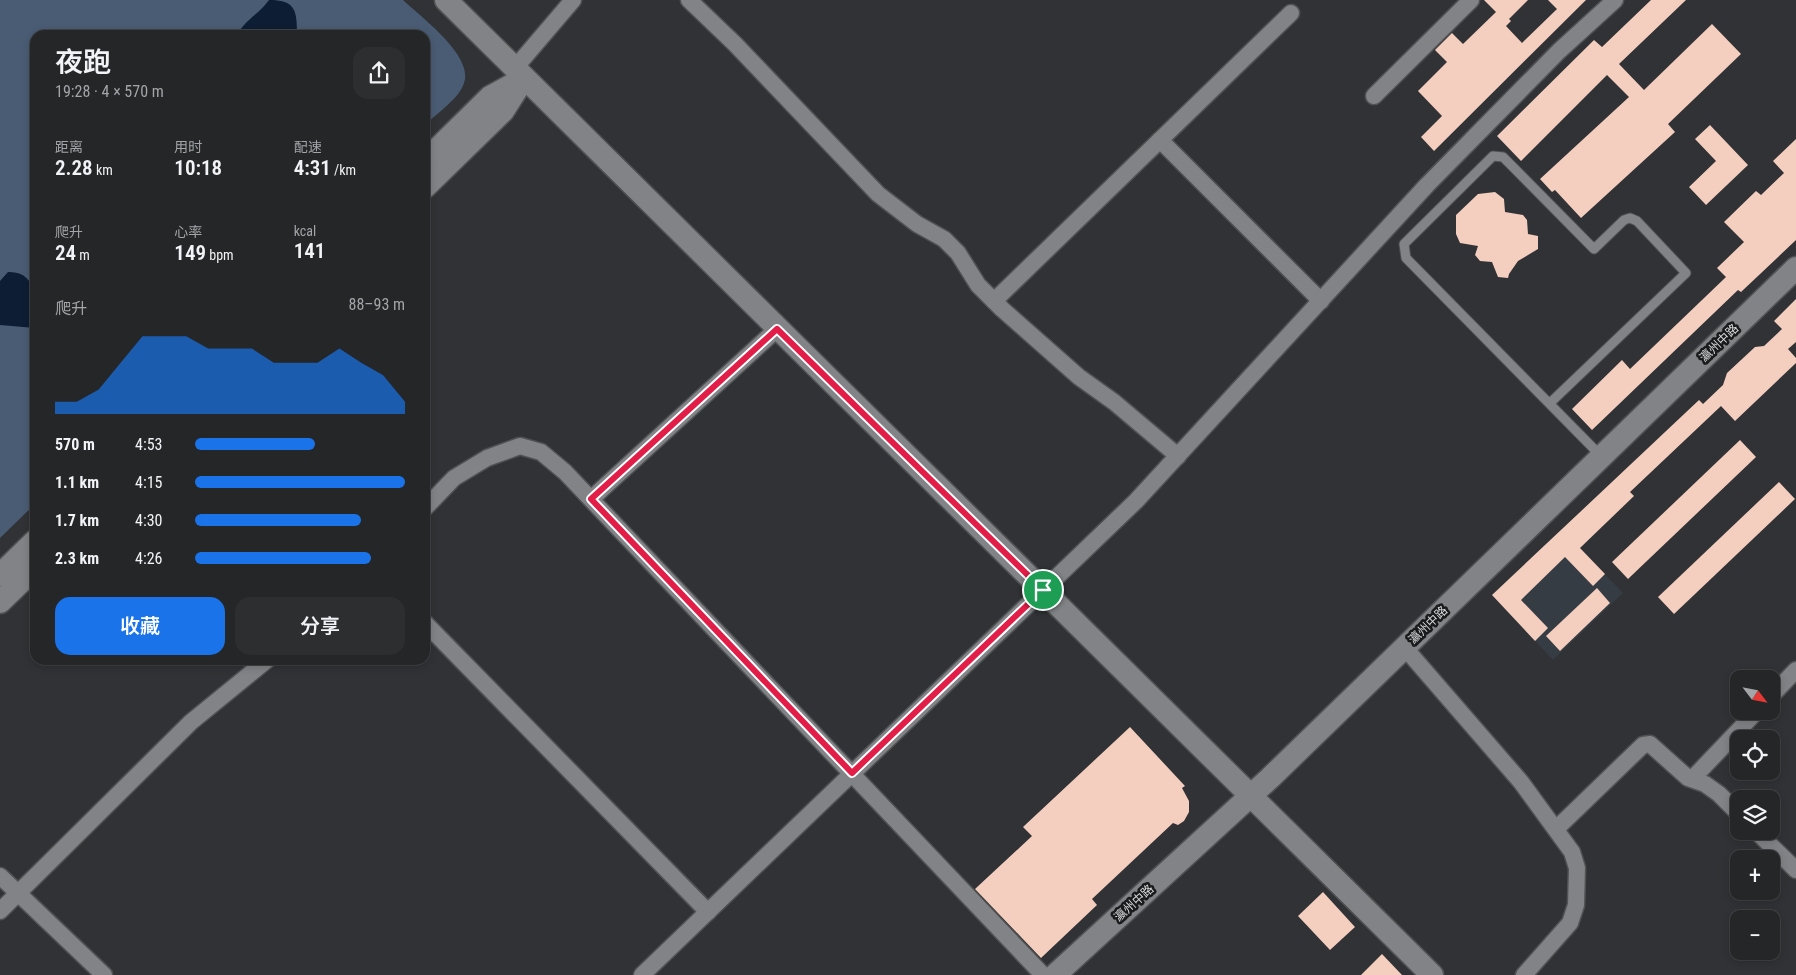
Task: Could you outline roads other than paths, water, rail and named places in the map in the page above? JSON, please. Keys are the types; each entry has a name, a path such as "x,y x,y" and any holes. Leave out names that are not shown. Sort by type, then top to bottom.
{"street":[{"path":"446,0 1432,975"},
{"path":"430,182 503,111 520,73 573,0"},
{"path":"689,0 735,44 878,194 917,224 944,239 958,253 978,285 994,300 1079,376 1114,402 1178,456"},
{"path":"1374,96 1470,0"},
{"path":"642,975 1136,501 1427,185 1559,51 1615,0"},
{"path":"994,300 1291,14"},
{"path":"430,156 490,97 520,73"},
{"path":"1160,140 1321,301"},
{"name":"瀛州中路","path":"1054,974 1252,795 1796,268"},
{"path":"591,499 777,329"},
{"path":"430,503 454,478 487,458 520,446 541,452 565,472 852,773 1054,974"},
{"path":"0,575 30,546"},
{"path":"0,602 30,573"},
{"path":"430,628 708,912"},
{"path":"1405,648 1521,782 1572,852 1577,868 1576,905 1570,923 1524,975"},
{"path":"0,911 191,722 261,665"},
{"path":"1780,687 1796,670"},
{"path":"1692,779 1748,720"},
{"path":"1556,829 1643,745 1650,744 1676,769 1692,779 1705,784 1730,805"},
{"path":"1765,840 1796,870"},
{"path":"0,876 104,975"}],"lane":[{"path":"1550,403 1686,273 1637,220 1630,218 1624,220 1594,248 1503,157 1493,156 1404,244 1403,249 1406,258 1602,456"}]}
